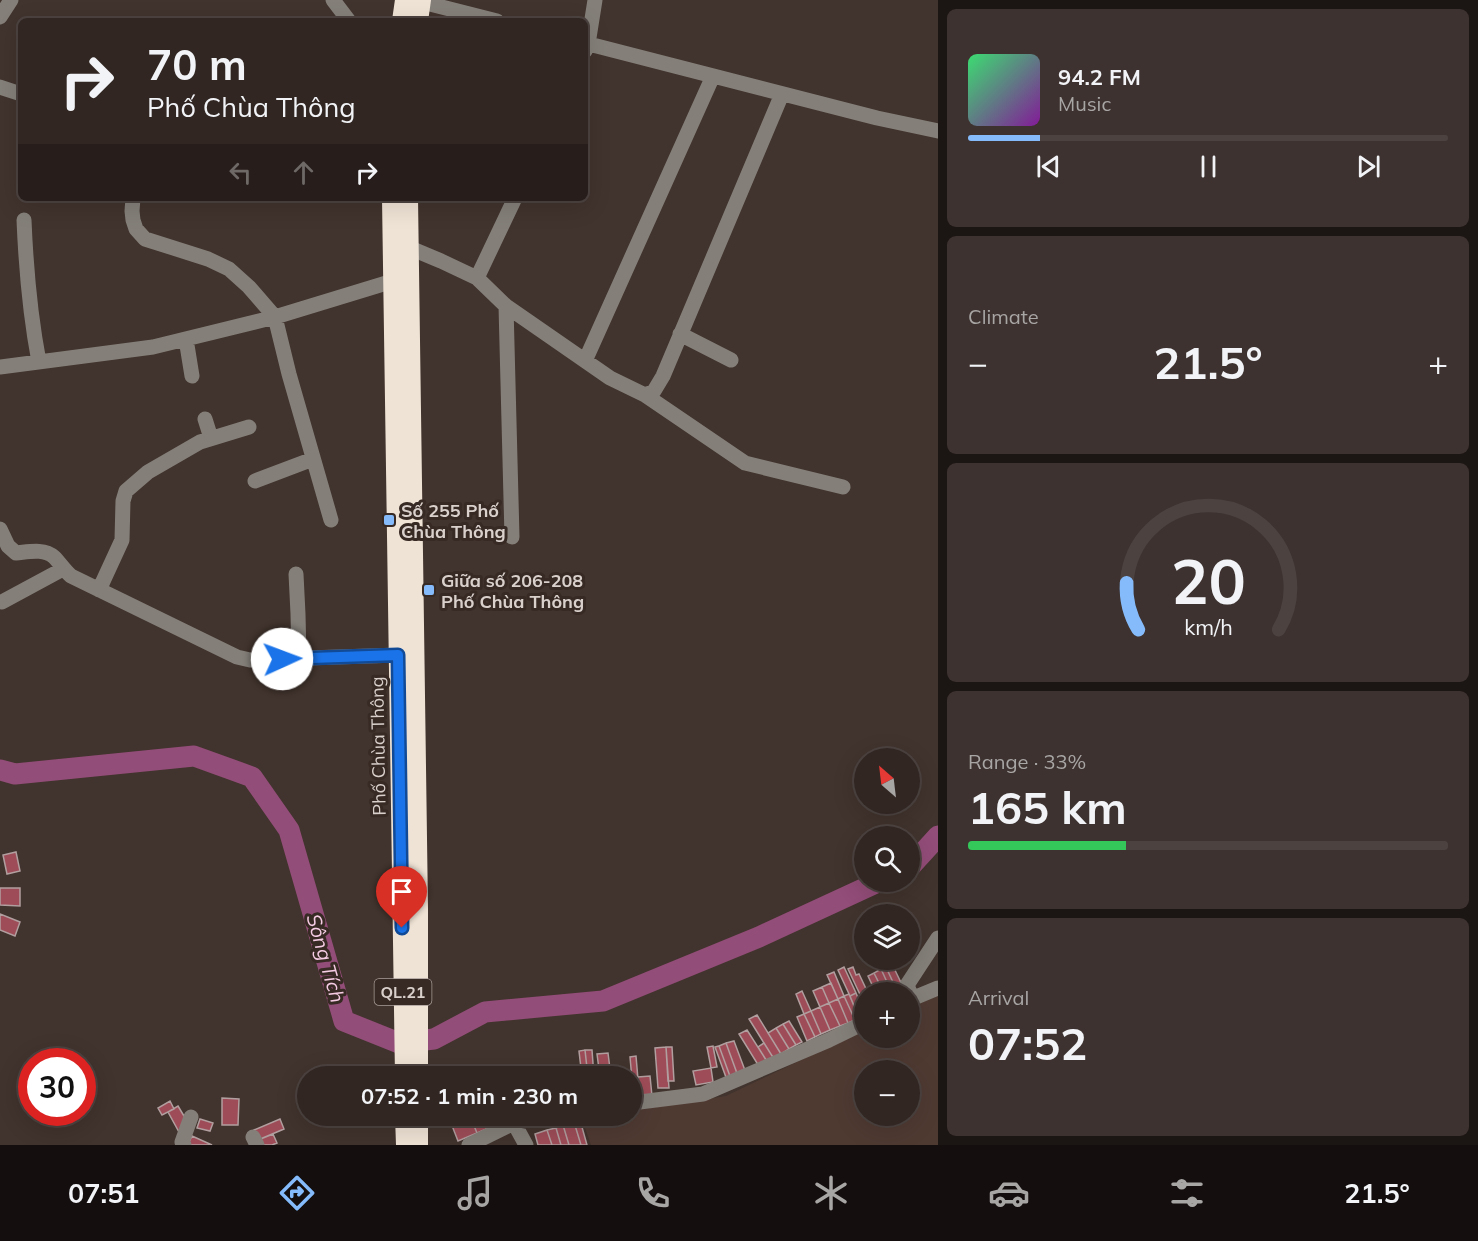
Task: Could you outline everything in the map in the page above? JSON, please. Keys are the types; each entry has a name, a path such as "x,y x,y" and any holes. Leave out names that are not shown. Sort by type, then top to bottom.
{"highway":[{"path":"403,18 416,1"},
{"path":"416,1 419,18"},
{"name":"Phố Chùa Thông","path":"392,201 398,655 418,1066"},
{"name":"Phố Chùa Thông","path":"404,1066 410,908 409,201"},
{"path":"404,1126 405,1145"},
{"path":"419,1126 419,1145"}],"street":[{"path":"0,17 11,0"},
{"path":"333,0 347,18"},
{"path":"588,36 595,0"},
{"path":"416,1 485,18"},
{"path":"588,46 938,131"},
{"path":"585,361 713,76"},
{"path":"0,87 18,93"},
{"path":"645,395 654,390 663,376 782,94"},
{"path":"133,201 133,220 136,229 145,238 208,259 229,269 249,287 275,317 289,374 332,520"},
{"path":"477,278 514,201"},
{"path":"24,220 29,300 39,362"},
{"path":"410,249 477,278 506,306 585,361 610,378 645,395 745,463 843,487"},
{"path":"0,367 153,347 275,317 393,281"},
{"path":"506,306 512,537"},
{"path":"680,334 731,360"},
{"path":"186,339 192,376"},
{"path":"205,420 211,438"},
{"path":"99,590 122,540 123,501 126,491 148,472 182,452 211,438 249,427"},
{"path":"255,481 313,459"},
{"path":"0,529 8,546 16,553 29,551 52,555 71,576 237,657 250,660 398,655"},
{"path":"2,602 63,569"},
{"path":"296,574 299,658"},
{"path":"909,982 938,938"},
{"path":"920,995 938,988"},
{"path":"642,1102 703,1094 854,1028"},
{"path":"184,1145 182,1142 191,1117"},
{"path":"470,1145 508,1126"},
{"path":"516,1126 526,1145"}],"shaded area":[{"path":"938,995 938,1145 591,1145 584,1126 642,1126 642,1109 726,1096 854,1035 854,1048 920,1048 920,1004"}],"building":[{"path":"16,852 20,871 7,874 3,855"},
{"path":"0,888 20,888 20,906 0,905"},
{"path":"0,914 20,922 15,936 0,930"},
{"path":"844,967 854,989 854,994 850,996 838,970"},
{"path":"853,967 856,975 859,974 863,982 854,982 848,969"},
{"path":"881,970 887,970 893,982 887,982"},
{"path":"881,970 887,982 878,982 874,973"},
{"path":"887,970 895,970 901,982 893,982"},
{"path":"834,972 844,996 838,999 827,975"},
{"path":"874,973 878,982 871,982 868,976"},
{"path":"831,983 838,999 829,1003 822,987"},
{"path":"822,987 829,1003 820,1007 813,991"},
{"path":"802,991 811,1011 804,1014 796,994"},
{"path":"849,994 854,1006 854,1018 844,996"},
{"path":"854,994 854,1006 850,996"},
{"path":"844,996 854,1020 848,1023 838,999"},
{"path":"838,999 848,1023 840,1026 829,1003"},
{"path":"829,1003 840,1026 830,1030 820,1007"},
{"path":"820,1007 830,1030 821,1034 811,1011"},
{"path":"811,1011 821,1034 815,1037 804,1014"},
{"path":"804,1014 815,1037 807,1041 797,1017"},
{"path":"757,1015 781,1054 774,1059 749,1019"},
{"path":"789,1021 802,1042 796,1045 783,1024"},
{"path":"783,1024 796,1045 789,1049 776,1028"},
{"path":"776,1028 789,1049 781,1054 768,1033"},
{"path":"747,1030 768,1063 760,1068 739,1034"},
{"path":"734,1041 746,1073 738,1076 726,1043"},
{"path":"726,1043 738,1076 731,1079 719,1046"},
{"path":"764,1043 774,1059 768,1063 758,1047"},
{"path":"713,1046 717,1067 711,1068 707,1047"},
{"path":"719,1046 731,1079 727,1080 715,1047"},
{"path":"666,1047 672,1047 674,1081 668,1081"},
{"path":"666,1047 669,1088 658,1088 655,1048"},
{"path":"585,1050 592,1050 593,1066 587,1066"},
{"path":"585,1050 587,1066 581,1066 579,1051"},
{"path":"608,1053 610,1066 599,1066 597,1054"},
{"path":"636,1056 637,1066 631,1066 630,1057"},
{"path":"711,1068 713,1082 696,1085 693,1071"},
{"path":"650,1076 652,1096 642,1097 642,1077"},
{"path":"222,1098 239,1099 238,1125 222,1125"},
{"path":"170,1101 174,1109 162,1115 158,1108"},
{"path":"178,1106 190,1126 179,1132 168,1112"},
{"path":"200,1119 213,1123 210,1131 197,1128"},
{"path":"280,1119 284,1129 258,1140 254,1130"},
{"path":"452,1126 474,1126 477,1133 458,1141"},
{"path":"474,1126 491,1126 491,1127 477,1133"},
{"path":"563,1126 575,1126 581,1145 569,1145"},
{"path":"563,1126 569,1145 561,1145 556,1128"},
{"path":"575,1126 582,1126 587,1145 581,1145"},
{"path":"556,1128 561,1145 552,1145 547,1130"},
{"path":"547,1130 552,1145 538,1145 535,1134"},
{"path":"273,1134 277,1143 260,1145 258,1140"},
{"path":"192,1136 212,1145 188,1144"}],"waterway":[{"name":"Sông Tích","path":"0,770 15,774 194,756 252,777 289,830 344,1021 399,1043 434,1039 485,1012 603,1001 759,937 856,892"},
{"name":"Sông Tích","path":"920,856 938,836"}],"place":[{"name":"Số 255 Phố Chùa Thông","path":"389,520"},
{"name":"Giữa số 206-208 Phố Chùa Thông","path":"429,590"}],"route":[{"path":"282,659 398,655 402,928"}]}
